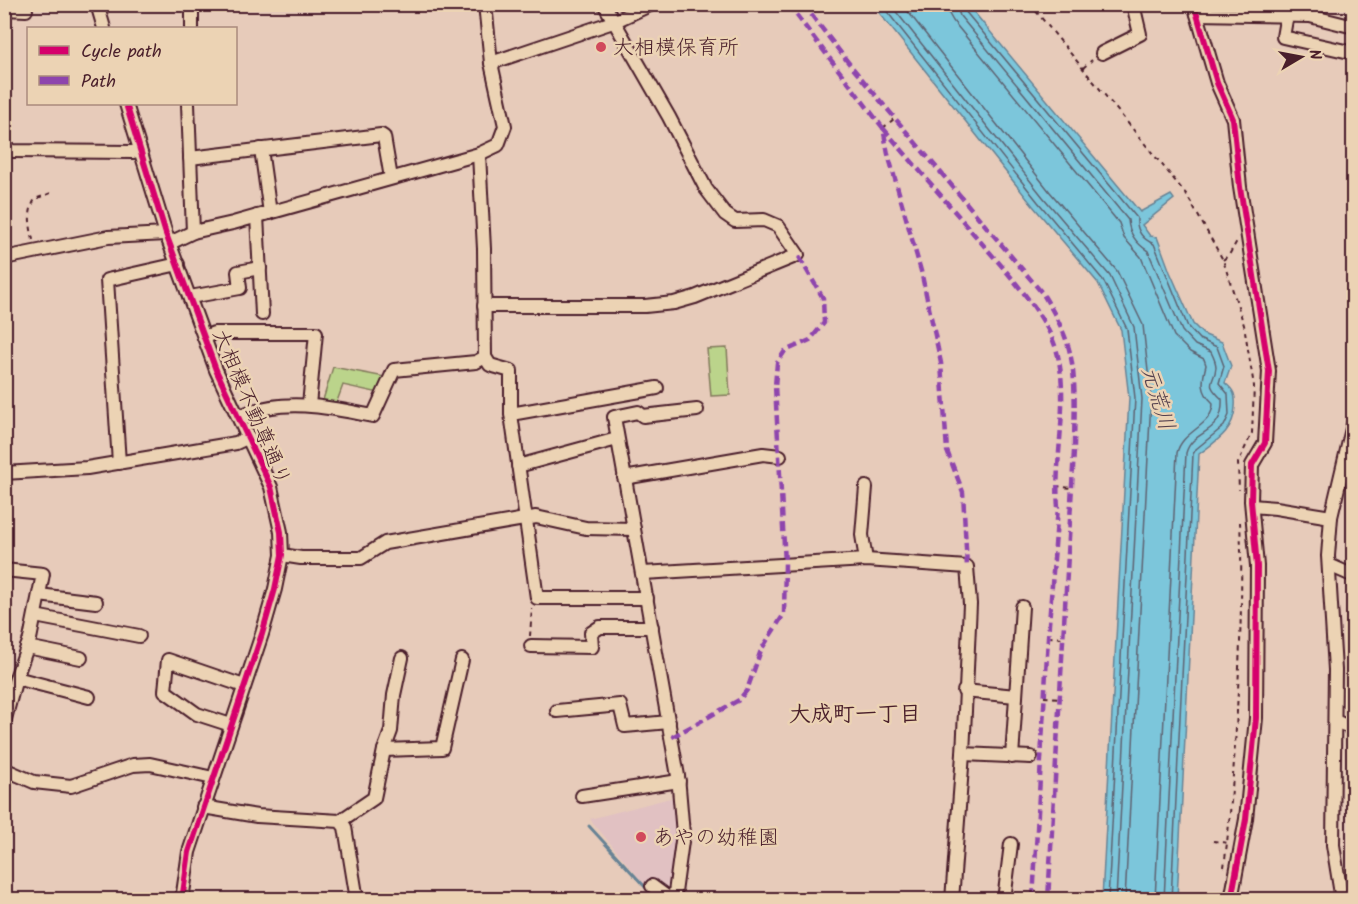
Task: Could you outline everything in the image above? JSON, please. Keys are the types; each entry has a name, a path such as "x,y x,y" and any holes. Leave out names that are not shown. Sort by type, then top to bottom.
{"street":[{"path":"97,4 104,27"},
{"path":"192,4 192,27"},
{"path":"4,258 108,237 168,239 270,213 479,154 498,145 505,126 491,63 485,4"},
{"path":"484,306 645,306 674,303 695,297 798,255 778,226 764,220 735,220 725,214 706,189 669,117 604,4"},
{"path":"491,63 613,22 652,4"},
{"path":"1098,56 1140,34 1132,4"},
{"path":"4,9 26,9"},
{"path":"1232,900 1246,819 1256,718 1257,566 1252,506 1252,465 1265,443 1269,370 1247,233 1233,119 1217,83 1196,10 1285,11 1353,27"},
{"path":"1285,11 1284,37 1353,53"},
{"name":"大相模不動尊通り","path":"126,105 168,239 216,370 240,416 271,487 281,532 282,555 265,623 189,852 182,900"},
{"path":"188,105 193,232"},
{"path":"190,158 381,135 384,137 391,178"},
{"path":"4,149 133,152 140,150"},
{"path":"261,149 270,213"},
{"path":"479,154 484,249 485,357 489,365 511,371 511,414 537,598 647,598"},
{"path":"257,216 262,314"},
{"path":"119,463 107,280 178,264"},
{"path":"190,297 240,288 238,272 260,268"},
{"path":"204,337 214,333 316,333 309,405"},
{"path":"240,416 284,405 309,405 373,416 394,370 476,362 485,357"},
{"path":"511,414 657,388"},
{"path":"652,886 672,900 683,834 679,782 614,417 638,412 643,416 697,410"},
{"path":"1342,900 1333,845 1335,670 1329,565 1331,517 1353,420"},
{"path":"4,473 87,468 236,443 249,437"},
{"path":"518,466 617,439"},
{"path":"624,478 763,454 780,456"},
{"path":"866,487 862,535 866,560"},
{"path":"1252,506 1331,517"},
{"path":"282,555 301,558 361,558 385,543 536,518 586,528 634,529"},
{"path":"643,573 866,560 967,567 970,604 964,691 963,754 952,900"},
{"path":"1329,565 1353,576"},
{"path":"4,570 43,574 27,647 4,723"},
{"path":"39,595 96,602"},
{"path":"1012,757 1022,607"},
{"path":"35,616 139,636"},
{"path":"531,646 592,647 591,633 600,627 652,627"},
{"path":"27,647 81,658"},
{"path":"203,807 257,816 340,821 374,798 384,750 391,730 394,695 402,658"},
{"path":"231,725 197,714 165,691 168,660 244,686"},
{"path":"384,750 442,748 462,660"},
{"path":"16,678 89,697"},
{"path":"964,691 1016,696"},
{"path":"557,711 620,705 625,726 669,722"},
{"path":"1335,721 1353,729"},
{"path":"963,754 1031,757"},
{"path":"4,769 34,782 71,786 133,765 150,764 213,778"},
{"path":"582,796 679,782"},
{"path":"340,821 345,827 357,900"},
{"path":"1004,900 1011,844"}],"path":[{"path":"1030,4 1186,194 1223,260 1244,325 1254,386 1252,433 1238,463 1239,490"},
{"path":"1082,69 1098,56"},
{"path":"883,128 895,118"},
{"path":"35,252 29,218 31,207 34,199 51,193"},
{"path":"1223,260 1229,255 1240,235 1247,233"},
{"path":"1056,486 1071,488"},
{"path":"1223,873 1228,843 1241,631 1240,522"},
{"path":"531,646 532,604 537,598"},
{"path":"1048,638 1063,638"},
{"path":"1044,697 1060,698"},
{"path":"1213,842 1228,843"}],"shaded area":[{"name":"あやの幼稚園","path":"674,797 677,851 668,893 649,890 590,819"}],"green space":[{"path":"727,348 730,395 711,396 707,349"},
{"path":"333,367 385,377 379,393 343,385 336,404 323,400"}],"water":[{"name":"元荒川","path":"873,5 968,5 1140,212 1171,195 1174,199 1142,225 1150,236 1157,237 1193,324 1203,334 1222,342 1231,366 1225,383 1235,396 1234,415 1223,435 1199,454 1177,899 1102,899 1129,398 1121,330 1098,283 1033,206"}],"waterway":[{"path":"589,826 657,900"}],"marked path":[{"path":"788,4 883,128 888,154 921,271 941,363 947,451 963,492 967,567"},
{"path":"803,4 851,66 1043,294 1059,322 1068,345 1074,389 1074,451 1048,900"},
{"path":"883,128 1022,291 1045,324 1058,356 1062,394 1058,507 1033,900"},
{"path":"672,737 739,700 747,690 761,650 784,614 785,563 775,386 777,363 785,351 810,340 824,323 823,298 798,255"}],"cycle path":[{"path":"1194,4 1217,83 1233,119 1240,187 1269,371 1265,443 1252,465 1251,501 1257,566 1256,718 1246,819 1231,900"},
{"path":"126,105 166,234 216,370 271,487 281,532 282,555 275,589 189,852 182,900"}],"place":[{"name":"大相模保育所","path":"601,47"},
{"name":"あやの幼稚園","path":"641,837"}],"district":[{"name":"大成町一丁目","path":"855,713"}]}
